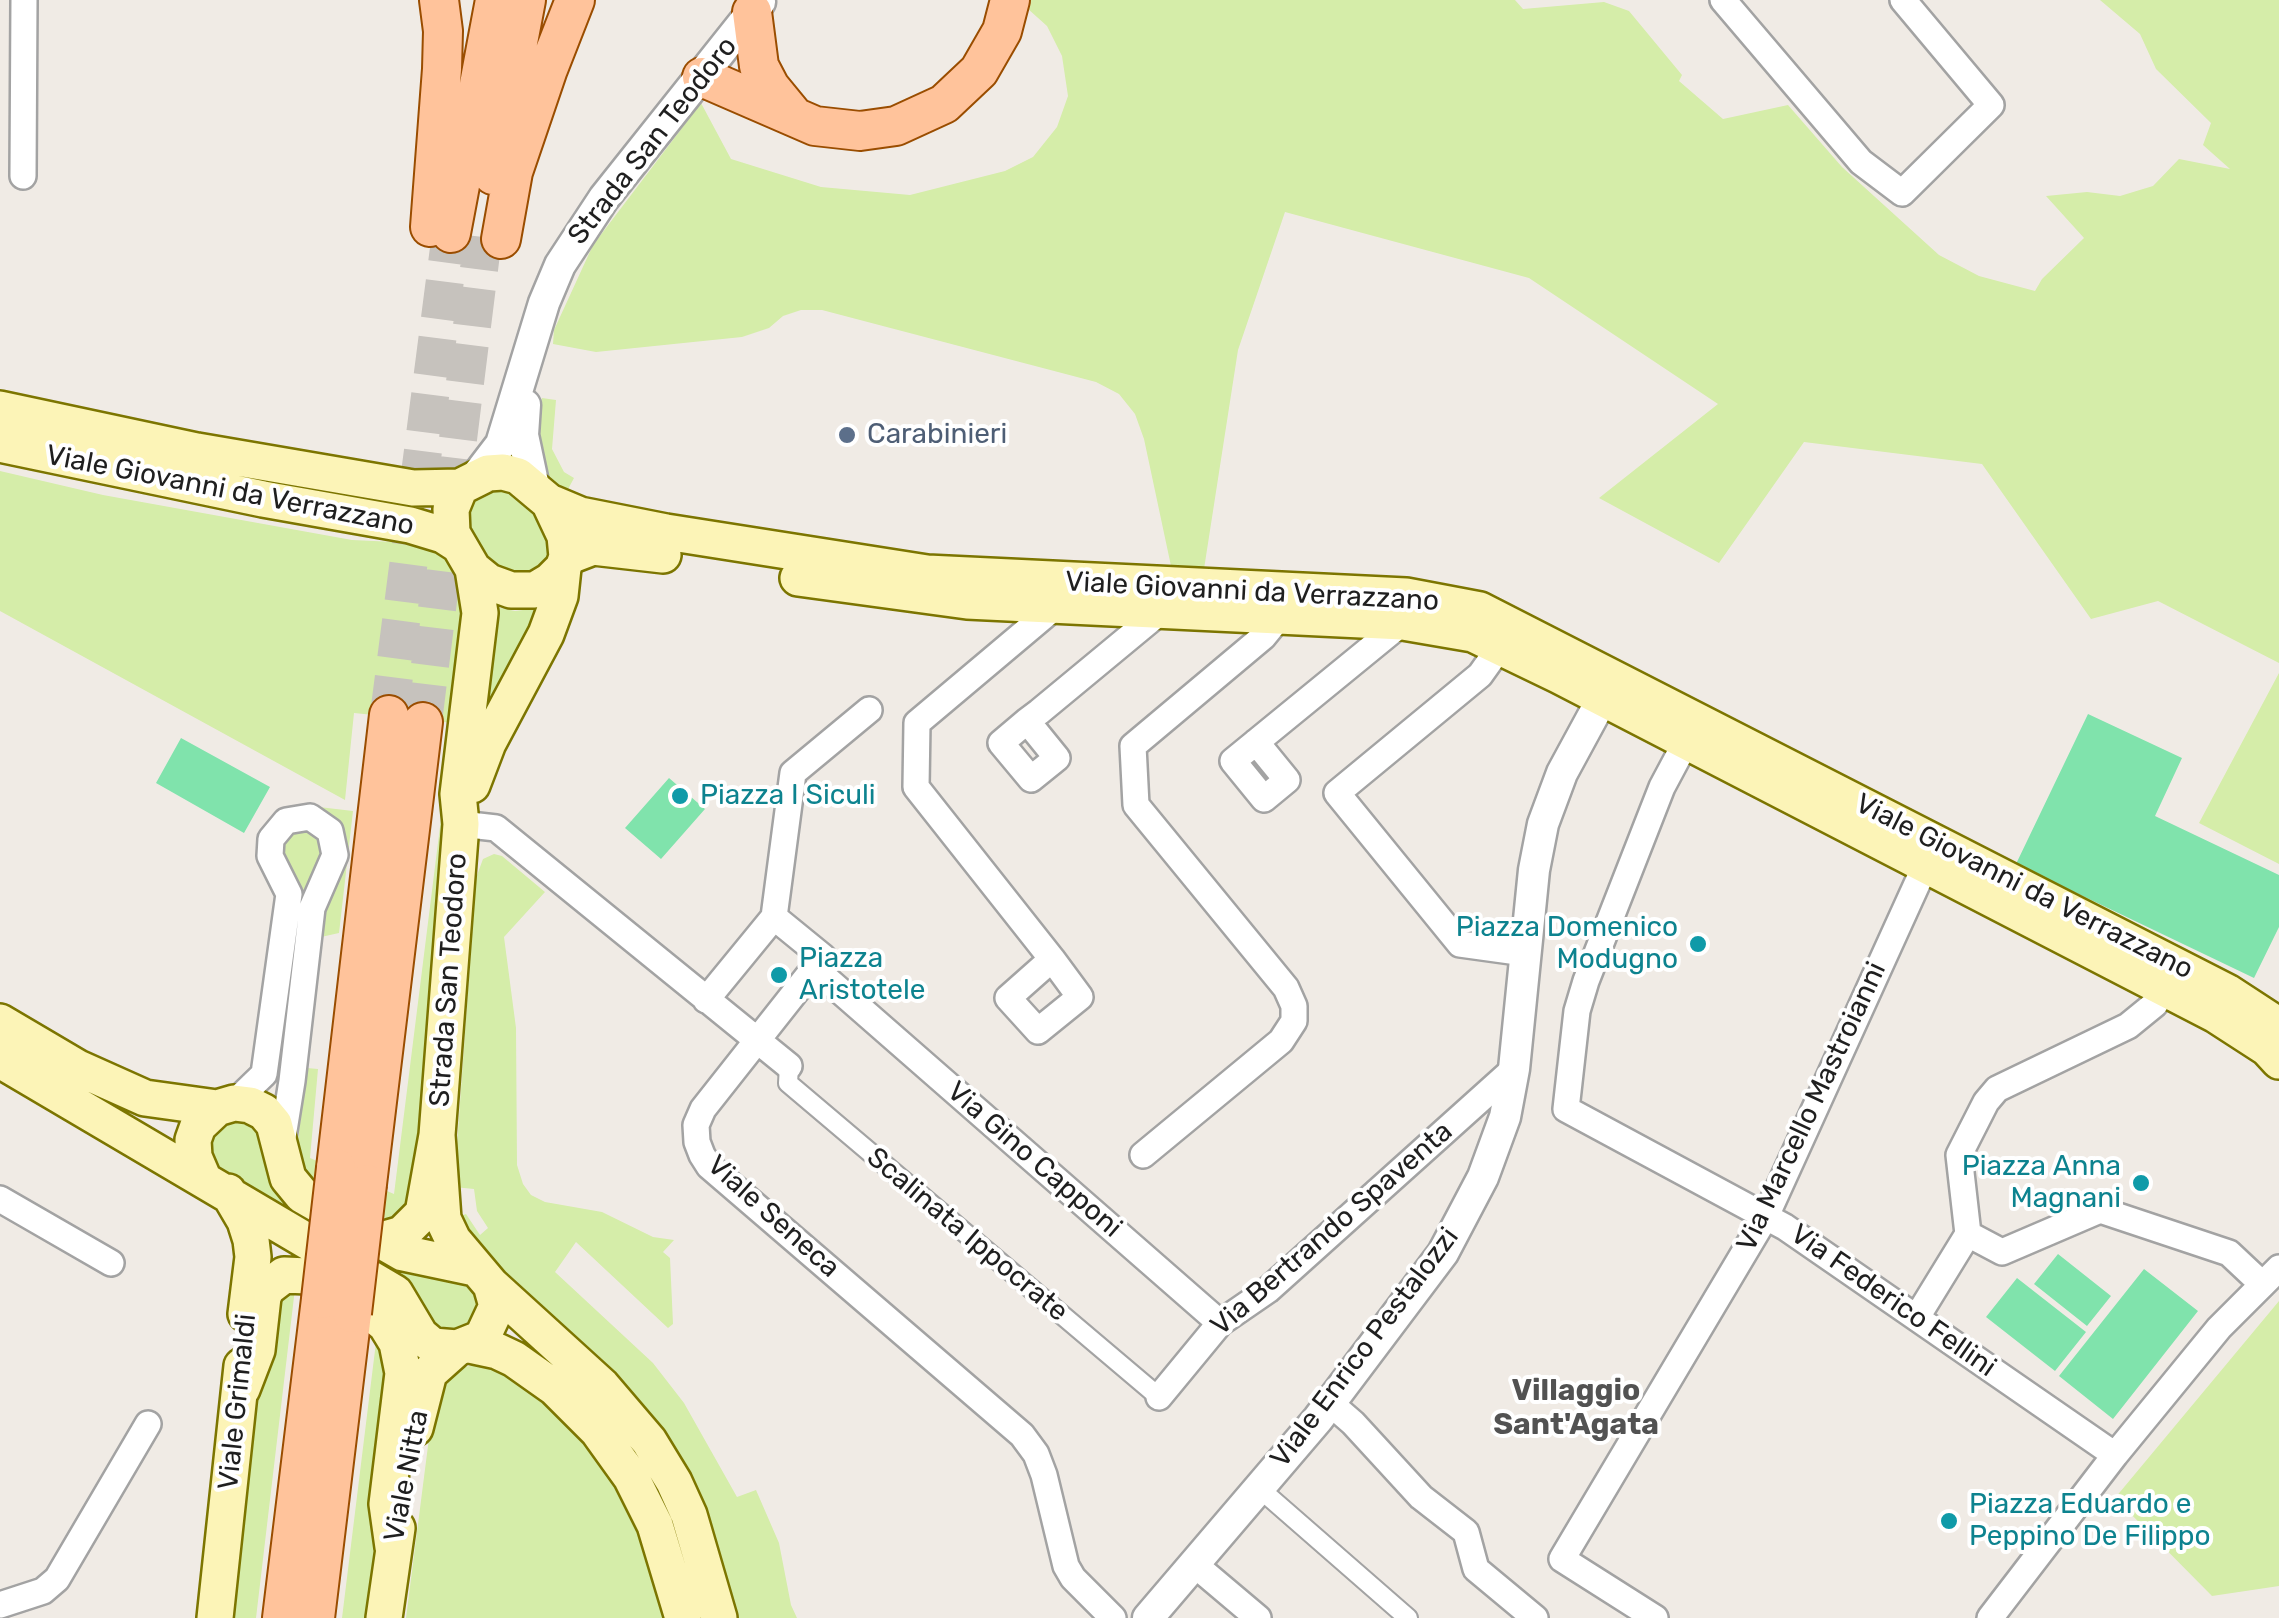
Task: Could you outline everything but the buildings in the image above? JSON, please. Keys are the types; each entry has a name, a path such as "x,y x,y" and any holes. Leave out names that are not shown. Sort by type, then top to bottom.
{"main road":[{"path":"439,0 444,30 442,69 466,234"},
{"path":"466,234 495,0"},
{"path":"466,234 504,105 526,0"},
{"path":"466,234 514,172 575,0"},
{"path":"702,77 798,120 848,132 896,126 944,104 980,71 1002,31 1010,0"},
{"path":"757,6 759,66 798,120"},
{"path":"0,408 198,451 394,485 438,490 503,472 518,476 542,494 563,527 565,562 550,581 522,592 501,588 465,556 450,523 451,509 468,482"},
{"name":"Viale Giovanni da Verrazzano","path":"0,444 263,499 410,524 443,535 465,556"},
{"name":"Viale Giovanni da Verrazzano","path":"542,494 580,515 927,573 1406,596 1609,688 1931,854 2163,989 2240,1029 2279,1061"},
{"name":"Viale Giovanni da Verrazzano","path":"565,562 593,547 622,548 866,590 967,601 1403,622 1484,631"},
{"name":"Strada San Teodoro","path":"437,1135 460,824 458,794 480,613 465,556"},
{"name":"Strada San Teodoro","path":"460,824 488,743 546,634 560,596 565,562"},
{"name":"Viale Giovanni da Verrazzano","path":"1609,688 1686,742 2227,992 2279,1026"},
{"path":"315,1618 337,1306 406,718"},
{"path":"0,1022 78,1068 144,1098 172,1104 250,1105 264,1112 282,1143 288,1178 302,1195 403,1253 482,1276"},
{"path":"0,1060 395,1293 420,1335 433,1346 496,1351 555,1388 598,1431 631,1477 655,1524 683,1618"},
{"name":"Viale Grimaldi","path":"212,1611 242,1389 242,1347 253,1257 245,1221 194,1157 193,1140 198,1126 225,1106"},
{"path":"381,1240 402,1234 424,1213 437,1135"},
{"path":"437,1135 443,1219 453,1240 482,1276 602,1386 649,1441 674,1482 688,1515 719,1618"},
{"path":"242,1389 257,1350 263,1297 267,1288 284,1275 308,1276 330,1284 349,1294 386,1325 397,1344 403,1373 387,1504 393,1547"},
{"name":"Viale Nitta","path":"384,1618 408,1460 429,1373 489,1328 497,1306 482,1276"},
{"path":"282,1618 337,1306"}],"street":[{"path":"23,176 24,0"},
{"path":"1723,0 1861,162 1902,192 1990,104 1903,0"},
{"name":"Strada San Teodoro","path":"468,482 501,444 531,342 560,265 580,232 757,6"},
{"name":"Strada San Teodoro","path":"531,342 523,435 542,494"},
{"path":"1044,950 916,788 917,722 1056,606"},
{"path":"1033,717 1160,611"},
{"path":"1143,1155 1282,1041 1294,1021 1294,1006 1286,988 1136,805 1133,746 1263,637 1281,616"},
{"path":"1261,738 1403,622"},
{"path":"1484,631 1480,675 1337,794 1460,944 1525,953"},
{"name":"Viale Enrico Pestalozzi","path":"1148,1618 1330,1404 1443,1253 1483,1178 1504,1117 1514,1069 1534,870 1543,824 1562,773 1609,688"},
{"path":"706,1000 774,917 792,773 869,710"},
{"name":"Via Federico Fellini","path":"1686,742 1662,787 1576,1011 1566,1109 1766,1216 2114,1455"},
{"path":"225,1106 264,1074 289,894 270,856 270,840 286,820 310,818 330,832 334,855 312,908 282,1143"},
{"path":"460,824 496,828 789,1066"},
{"name":"Via Marcello Mastroianni","path":"1655,1618 1562,1559 1766,1216 1931,854"},
{"name":"Via Gino Capponi","path":"774,917 823,958 814,968 1220,1323"},
{"path":"757,1040 814,968"},
{"path":"1916,1317 1968,1234 1959,1155 1986,1102 1997,1089 2128,1026 2155,1004 2163,989"},
{"name":"Viale Seneca","path":"757,1040 703,1109 696,1124 696,1142 702,1155 709,1166 1022,1435 1036,1454 1044,1475 1066,1566 1113,1618"},
{"name":"Scalinata Ippocrate","path":"789,1066 788,1083 1159,1397"},
{"name":"Via Bertrando Spaventa","path":"1159,1397 1220,1323 1268,1290 1514,1069"},
{"path":"0,1199 111,1263"},
{"path":"1968,1234 2002,1252 2100,1210 2229,1253 2271,1276 2219,1328 2114,1455 1990,1618"},
{"path":"1330,1404 1353,1422 1421,1496 1466,1532 1476,1569 1535,1618"},
{"path":"0,1605 43,1590 57,1580 148,1424"},
{"path":"1259,1488 1408,1618"},
{"path":"1194,1564 1258,1618"}],"green space":[{"path":"1018,0 1515,0 1523,9 1604,2 1629,11 1682,75 1679,81 1723,119 1788,105 1842,167 1939,255 1979,276 2035,291 2042,279 2084,238 2046,196 2087,192 2120,196 2153,186 2179,159 2230,169 2203,145 2211,123 2156,69 2140,34 2100,0 2279,0 2279,663 2158,601 2091,619 1982,464 1804,442 1719,563 1599,498 1718,404 1529,278 1285,212 1238,350 1204,569 1171,566 1135,414 1119,394 1096,382 822,310 801,310 783,316 769,328 742,337 596,352 553,344 554,330 593,245 701,103 731,159 821,187 910,195 1005,171 1033,157 1057,127 1068,96 1062,56 1047,26"},
{"path":"542,398 556,400 552,449 564,472 574,478 566,493 546,473 536,424"},
{"path":"0,471 103,495 352,540 417,543 444,556 460,581 471,617 417,1198 401,1216 389,1220 310,1180 297,1147 307,1068 318,1069 310,1158 394,1194 453,723 354,713 345,800 0,611"},
{"path":"511,487 548,524 553,550 547,567 519,580 490,564 463,520 475,493"},
{"path":"496,607 515,611 539,608 483,729"},
{"path":"2279,673 2279,864 2199,823"},
{"path":"2088,714 2182,758 2155,816 2279,875 2279,927 2254,978 2016,864"},
{"path":"181,738 270,787 244,833 156,783"},
{"path":"669,778 705,809 661,859 625,828"},
{"path":"319,807 353,811 339,933 321,937 332,885"},
{"path":"305,826 326,844 301,927 294,927 281,861 284,834"},
{"path":"494,854 502,856 545,892 504,937 516,1028 517,1165 523,1184 531,1195 545,1202 602,1212 653,1237 674,1240 663,1252 670,1258 673,1324 668,1328 576,1242 555,1272 653,1363 684,1403 737,1497 756,1490 779,1543 797,1618 736,1618 716,1541 691,1477 663,1432 634,1396 501,1272 460,1216 466,1214 480,1235 488,1228 477,1211 474,1189 454,1187 476,878 483,859"},
{"path":"238,1117 260,1127 271,1167 477,1285 482,1318 447,1336 212,1165 208,1136 214,1126"},
{"path":"2058,1254 2111,1296 2087,1326 2034,1284"},
{"path":"2144,1269 2198,1311 2113,1419 2059,1376"},
{"path":"2017,1278 2086,1332 2055,1371 1986,1317"},
{"path":"296,1280 256,1618 230,1618 269,1303"},
{"path":"2279,1301 2279,1586 2212,1596 2115,1498"},
{"path":"378,1326 398,1379 369,1618 342,1618"},
{"path":"479,1364 497,1370 548,1407 586,1444 609,1475 647,1554 664,1618 406,1618 435,1391 451,1370"}],"tunnel":[{"path":"389,715 451,233"},
{"path":"423,722 483,237"}],"place":[{"name":"Carabinieri","path":"847,435"},
{"name":"Piazza I Siculi","path":"680,796"},
{"name":"Piazza Domenico Modugno","path":"1698,944"},
{"name":"Piazza Aristotele","path":"779,975"},
{"name":"Piazza Anna Magnani","path":"2141,1183"},
{"name":"Piazza Eduardo e Peppino De Filippo","path":"1949,1521"}],"district":[{"name":"Villaggio Sant'Agata","path":"1576,1408"}]}
